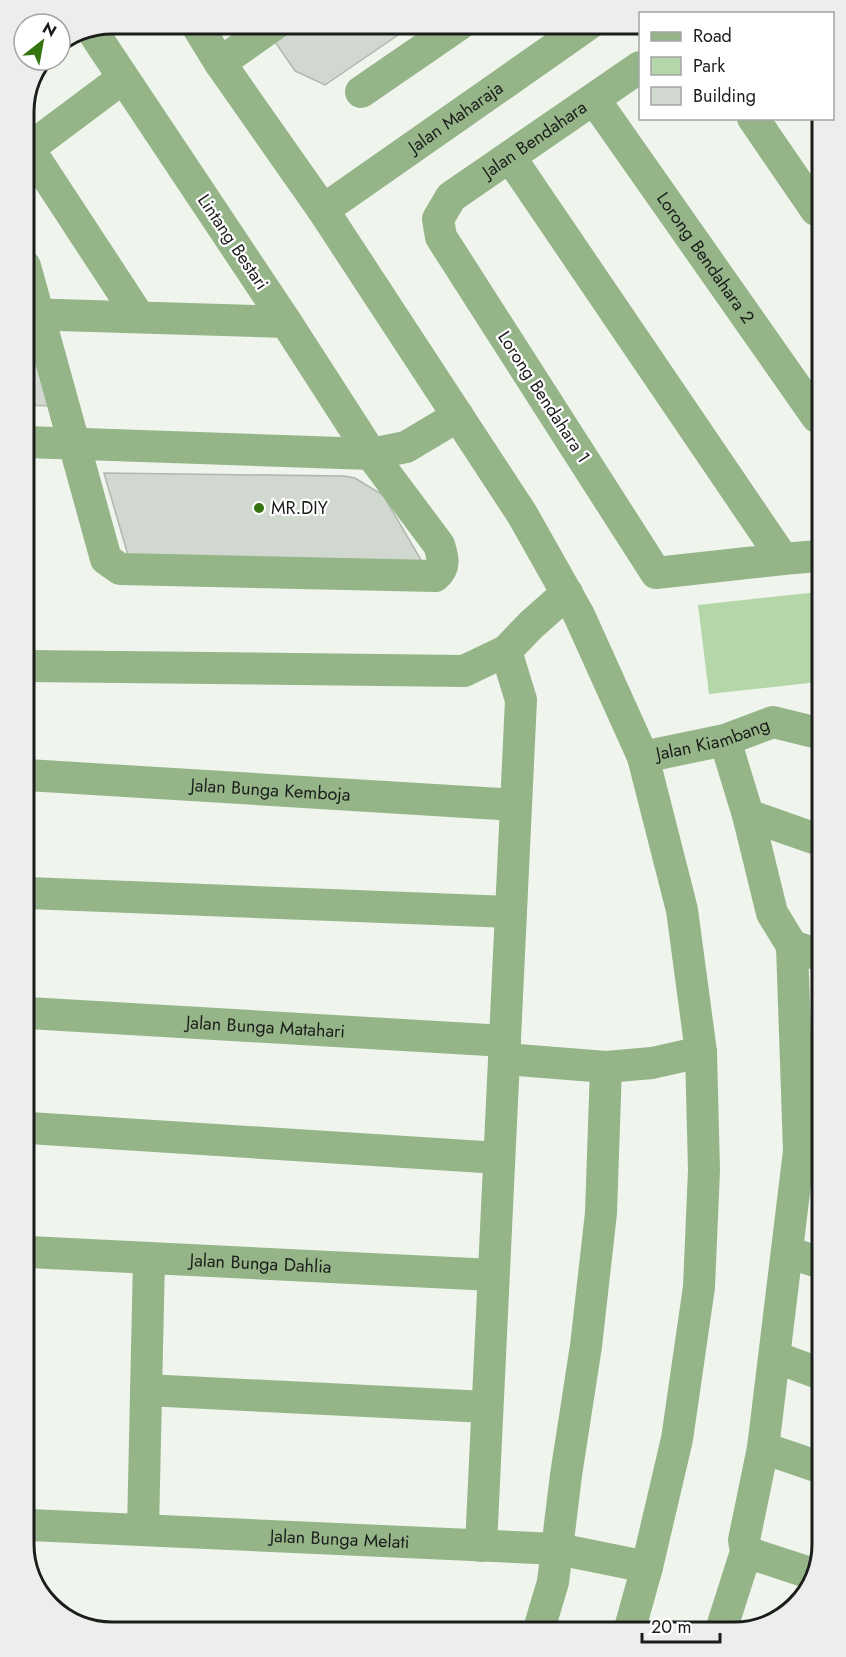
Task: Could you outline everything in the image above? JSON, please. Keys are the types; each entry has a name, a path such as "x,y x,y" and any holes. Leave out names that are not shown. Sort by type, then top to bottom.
{"street":[{"path":"203,35 323,210 522,514 579,615 643,756 682,910 701,1052 704,1170 699,1287 676,1438 647,1567 632,1622"},
{"path":"220,63 259,35"},
{"path":"361,92 444,35"},
{"name":"Jalan Maharaja","path":"323,210 573,35"},
{"name":"Lintang Bestari","path":"74,444 106,560 120,569 435,576 441,571 444,558 439,545 371,454 96,37"},
{"name":"Jalan Bendahara","path":"438,219 451,197 639,68"},
{"path":"35,144 123,78"},
{"name":"Lorong Bendahara 2","path":"594,99 812,410"},
{"path":"754,120 812,204"},
{"path":"510,156 783,559 812,557"},
{"path":"35,164 139,317"},
{"name":"Lorong Bendahara 1","path":"438,219 441,237 656,573 783,559"},
{"path":"35,314 286,322"},
{"path":"35,323 74,444"},
{"path":"35,442 371,454 406,447 458,416"},
{"path":"35,666 464,671 506,651 567,593"},
{"path":"481,1546 499,1158 512,1050 511,912 521,700 506,651"},
{"name":"Jalan Kiambang","path":"643,756 724,740 772,722 812,732"},
{"path":"724,740 748,815 772,913 806,950 810,1155 787,1252 763,1448 744,1540 746,1552 724,1622"},
{"name":"Jalan Bunga Kemboja","path":"35,775 516,805"},
{"path":"748,815 812,838"},
{"path":"35,893 511,912"},
{"name":"Jalan Bunga Matahari","path":"35,1014 512,1050 606,1067 652,1063 701,1052"},
{"path":"541,1622 553,1582 566,1475 586,1346 601,1213 606,1067"},
{"path":"35,1128 499,1158"},
{"name":"Jalan Bunga Dahlia","path":"35,1252 494,1275"},
{"path":"787,1252 812,1260"},
{"path":"143,1530 149,1259"},
{"path":"775,1357 812,1371"},
{"path":"146,1390 488,1407"},
{"path":"763,1448 812,1465"},
{"name":"Jalan Bunga Melati","path":"35,1525 558,1549 647,1567"},
{"path":"746,1552 806,1572"}],"green space":[{"path":"812,593 812,683 709,694 698,605"}],"building":[{"path":"279,35 398,35 325,85 295,71 273,39"},
{"path":"35,360 52,406 35,405"},
{"path":"104,473 355,478 383,495 424,565 130,562"}],"place":[{"name":"MR.DIY","path":"259,508"}]}
